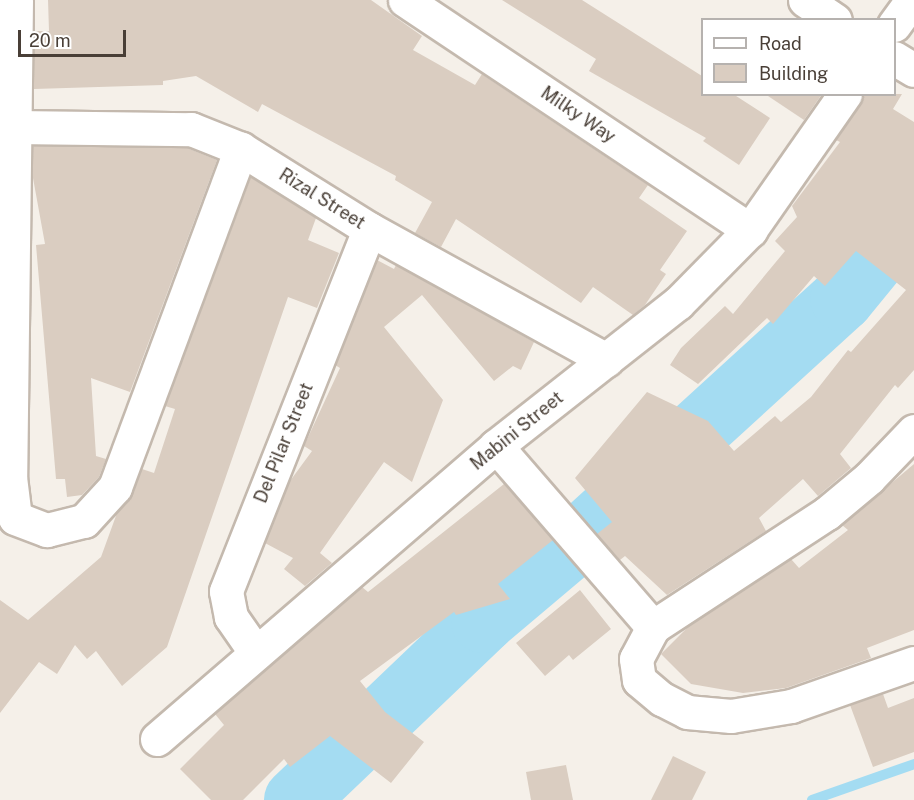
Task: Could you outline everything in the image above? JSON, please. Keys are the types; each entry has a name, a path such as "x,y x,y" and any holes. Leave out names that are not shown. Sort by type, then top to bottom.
{"street":[{"path":"16,0 10,477 15,518 47,531 84,521 115,488 241,149"},
{"name":"Milky Way","path":"405,0 750,230"},
{"path":"805,0 832,18"},
{"path":"896,22 912,0"},
{"path":"896,59 914,70"},
{"name":"Mabini Street","path":"157,739 496,446 678,303 750,230 845,96"},
{"name":"Rizal Street","path":"15,127 191,129 241,149 369,229 606,360"},
{"name":"Del Pilar Street","path":"256,653 225,605 226,591 369,229"},
{"path":"914,431 869,478 827,513 653,627 636,659 639,680 662,699 687,712 731,716 791,706 914,663"},
{"path":"496,446 653,627"}],"building":[{"path":"48,0 371,0 422,36 413,50 475,85 482,74 648,185 639,198 687,231 660,270 666,274 645,305 633,315 593,287 581,303 456,219 441,247 415,233 432,202 395,180 396,176 262,104 258,112 196,76 163,81 163,85 34,89 34,31 49,31"},
{"path":"502,0 582,0 701,75 701,96 736,96 770,118 739,165 703,141 706,138 589,71 596,59"},
{"path":"902,94 893,109 914,122 914,370 898,388 895,385 840,454 851,468 818,496 803,479 759,518 766,531 667,595 625,556 620,560 597,534 612,522 575,478 647,392 708,421 734,451 775,416 781,422 811,397 848,350 851,352 906,290 856,251 825,286 814,276 773,324 767,318 698,384 670,365 681,348 725,306 733,314 785,251 775,241 797,217 792,206 840,142 836,140 863,96"},
{"path":"768,96 821,96 804,120"},
{"path":"33,146 187,148 217,160 130,392 91,378 96,456 106,459 99,477 82,495 67,497 65,479 56,479 36,245 45,244 33,178"},
{"path":"251,177 316,218 308,240 339,253 317,308 288,297 167,647 122,686 96,651 87,659 75,645 57,674 39,662 0,713 0,600 28,620 101,557 117,513 132,494 142,469 154,473 175,409 165,406"},
{"path":"377,260 394,269 396,265 534,342 521,370 513,366 494,381 422,295 384,327 443,400 412,482 384,462 320,553 332,563 305,586 284,569 293,558 265,543 290,481 312,451 304,446 340,368 335,365"},
{"path":"914,464 914,630 867,648 871,658 786,688 743,693 691,684 661,654 690,625 791,559 799,568 848,530 842,525"},
{"path":"504,484 553,540 498,584 510,599 456,615 454,612 360,681 385,712 424,742 391,783 330,736 290,767 284,759 243,800 211,800 180,769 224,725 215,714 362,587 368,592"},
{"path":"580,590 611,629 573,660 569,655 545,676 516,643"},
{"path":"883,694 888,708 914,698 914,752 873,767 850,705"},
{"path":"673,756 706,772 692,800 651,800"},
{"path":"566,765 573,800 531,800 526,772"}],"waterway":[{"path":"590,529 842,299 914,211"},
{"path":"296,800 483,621 567,550"},
{"path":"812,800 914,764"}]}
